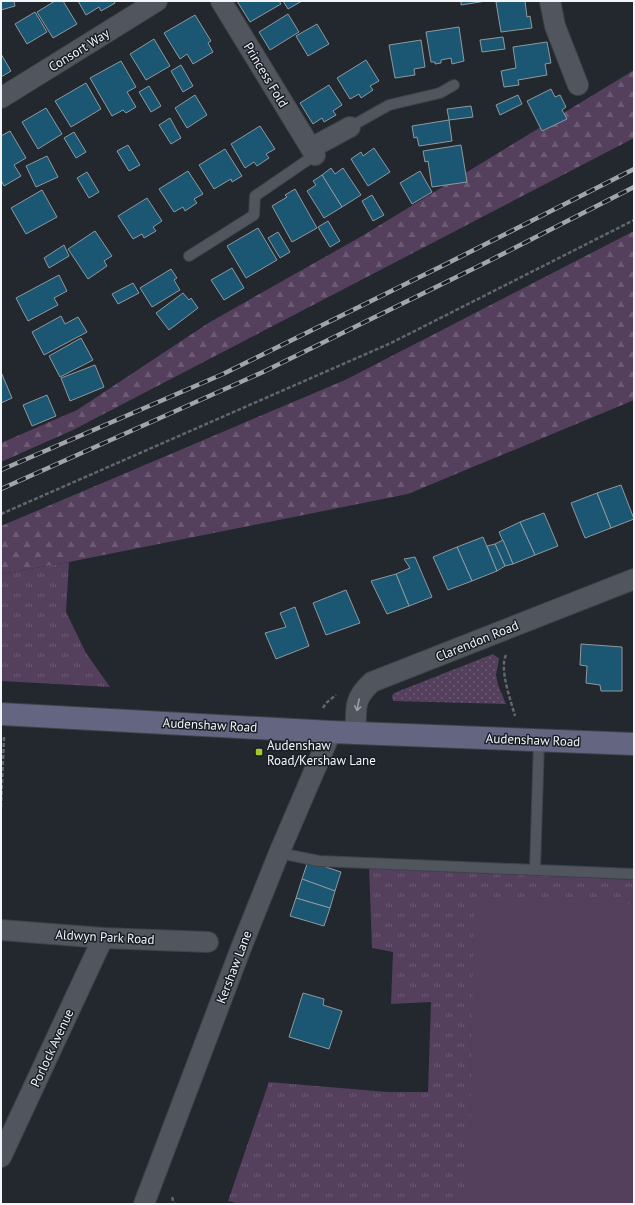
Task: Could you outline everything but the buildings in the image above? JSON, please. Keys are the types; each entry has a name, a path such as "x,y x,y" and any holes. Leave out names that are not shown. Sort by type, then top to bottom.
{"main road":[{"name":"Audenshaw Road","path":"3,715 331,732 634,744"}],"street":[{"name":"Consort Way","path":"1,98 156,1"},
{"name":"Princess Fold","path":"221,1 313,152"},
{"path":"550,1 555,26 578,85"},
{"path":"313,152 350,127"},
{"name":"Clarendon Road","path":"356,733 357,705 359,698 363,690 372,682 634,579"},
{"name":"Kershaw Lane","path":"144,1204 241,948 331,732"},
{"name":"Aldwyn Park Road","path":"1,930 103,938 208,942"},
{"name":"Porlock Avenue","path":"1,1157 103,938"}],"lane":[{"path":"350,127 389,105 440,93 454,85"},
{"path":"189,256 254,215 255,196 313,152"},
{"path":"531,740 535,870"},
{"path":"279,854 319,861 634,874"}],"path":[{"path":"1,514 391,343 634,220"},
{"path":"507,653 504,660 506,685 531,740"},
{"path":"1,807 3,715"}],"green space":[{"path":"634,70 634,138 73,430 1,462 1,443 77,410 210,322 362,236"},
{"path":"634,231 634,400 408,494 69,562 1,574 1,526 345,380"},
{"path":"69,562 66,612 86,653 110,687 1,681 1,574"},
{"path":"493,654 499,659 496,675 498,685 506,704 393,701 392,696 394,693"},
{"path":"369,865 634,880 634,1204 240,1204 228,1201 269,1082 388,1092 428,1092 431,1002 391,1004 393,952 372,948"},
{"path":"474,902 634,904 634,1204 469,1204"}],"railway":[{"path":"1,470 223,374 634,169"},
{"path":"1,489 263,372 485,263 634,187"}],"place":[{"name":"Audenshaw Road/Kershaw Lane","path":"259,752"}]}
